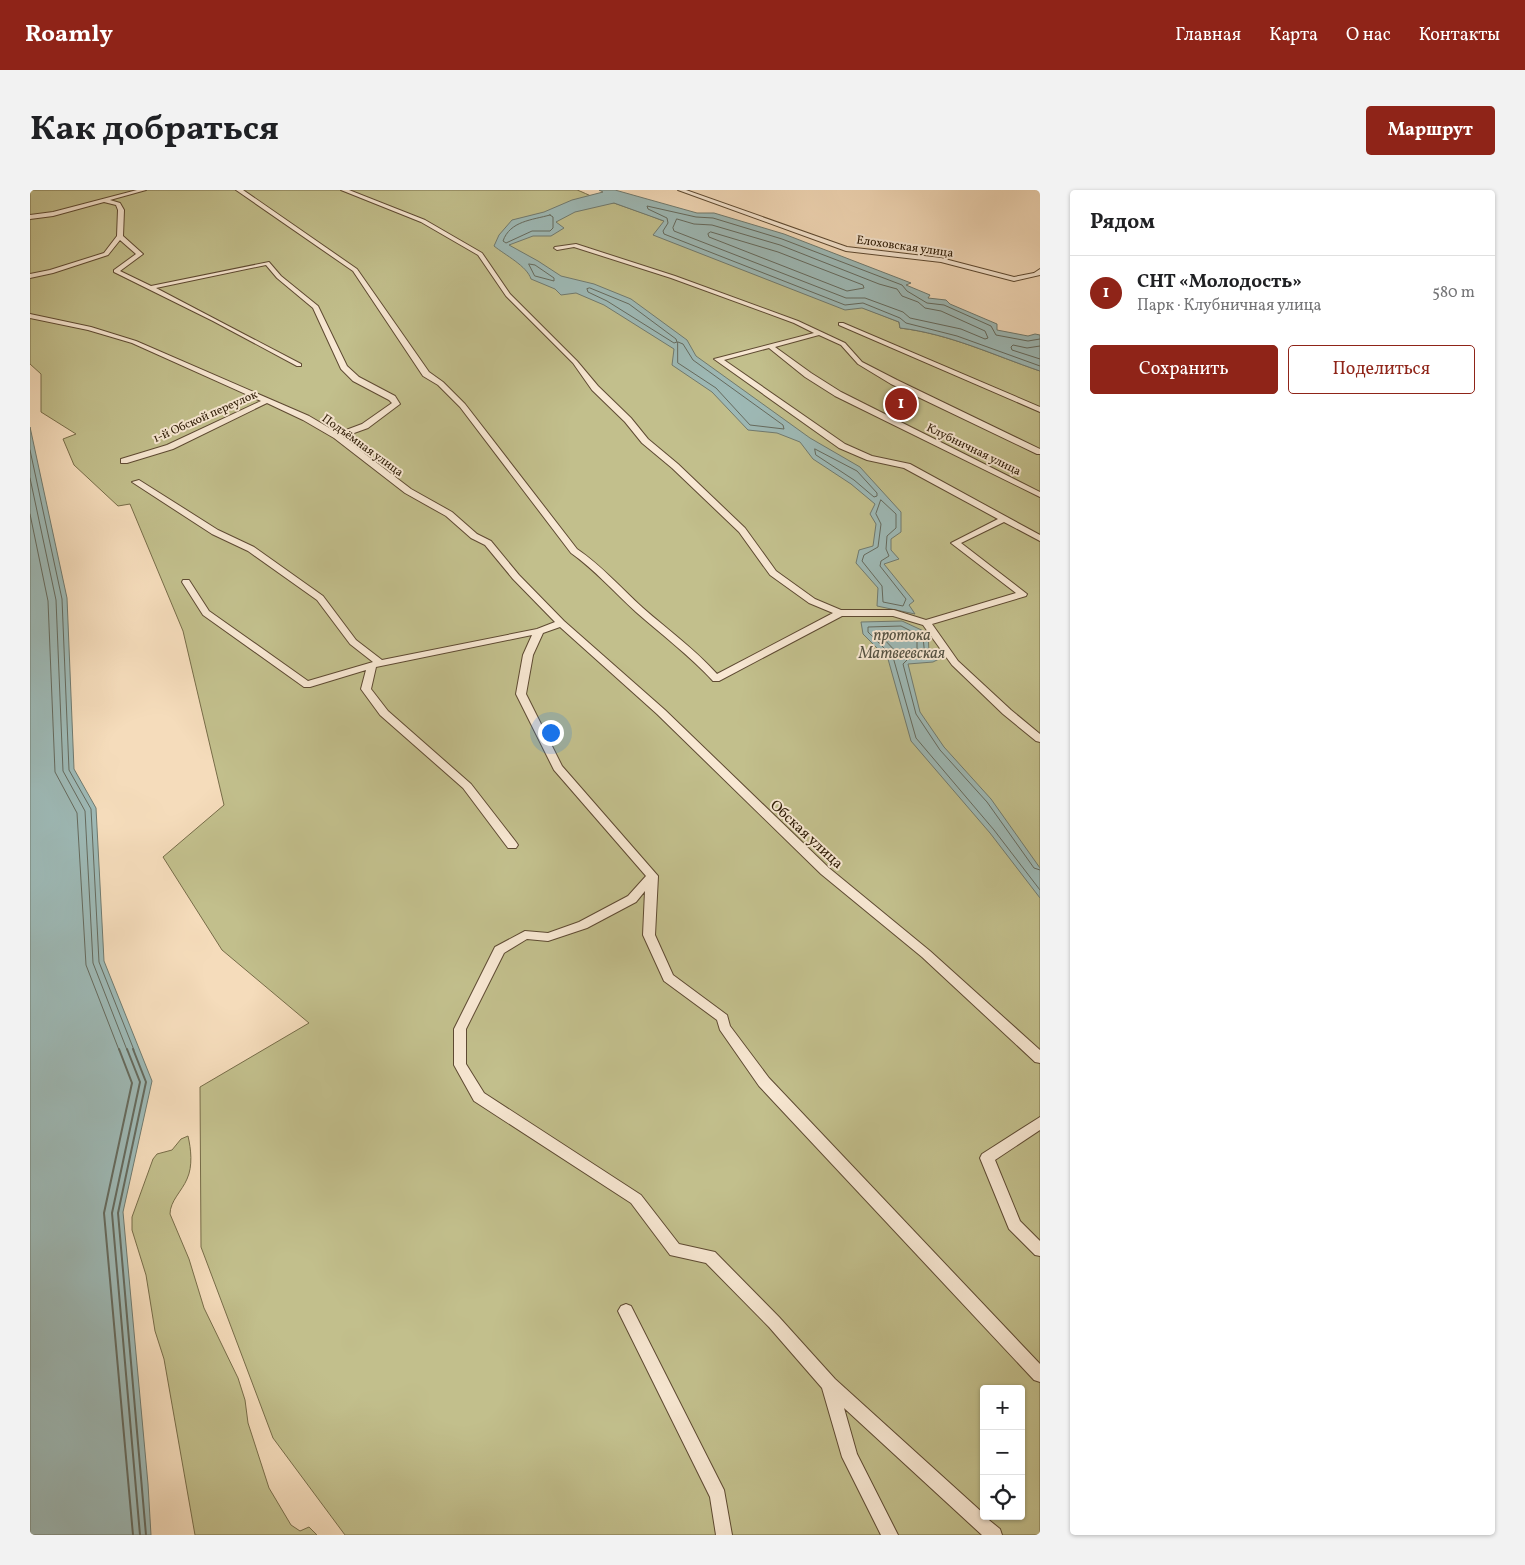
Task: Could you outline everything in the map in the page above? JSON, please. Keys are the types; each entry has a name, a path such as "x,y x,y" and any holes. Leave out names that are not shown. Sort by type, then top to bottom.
{"street":[{"path":"30,217 106,201 143,190"},
{"path":"239,190 356,270 426,374 435,378 473,416 479,428 574,551 587,559 639,609 695,655 716,679 840,613"},
{"path":"344,190 423,221 480,254 508,295 574,362 595,388 628,420 645,442 675,466 742,530 774,573 812,601 840,613 894,613 926,623 1023,594 954,543 1006,518"},
{"name":"Елоховская улица","path":"681,190 846,249 942,260 1014,279 1036,275 1040,271"},
{"path":"30,276 50,272 106,254 120,236 121,210 118,204 106,201"},
{"path":"30,208 40,216"},
{"path":"120,236 140,254 116,271 299,365"},
{"path":"556,248 574,245 600,253 673,277 821,333 844,344 860,363 894,382 1040,452"},
{"path":"149,288 267,263 279,277 316,307 344,367 356,379 392,398 396,404 365,426 337,436"},
{"name":"Подъёмная улица","path":"30,316 89,328 134,342 306,418 337,436 408,491 449,514 474,536 488,544 516,577 562,623"},
{"path":"841,324 1040,410"},
{"path":"821,333 718,359 842,446 870,458 907,466 1040,538"},
{"name":"Клубничная улица","path":"770,346 808,375 838,394 1040,495"},
{"name":"1-й Обской переулок","path":"124,462 170,447 266,401"},
{"path":"136,482 216,532 251,549 320,598 353,642 376,664"},
{"path":"186,582 206,613 307,685 376,664 539,631 562,623"},
{"name":"Обская улица","path":"562,623 661,712 825,871 926,954 1040,1058"},
{"path":"926,623 955,662 1007,712 1040,739"},
{"path":"539,631 528,655 521,694 558,768 652,876 649,936 668,978 723,1018 724,1027 764,1082 1040,1375"},
{"path":"376,664 366,689 384,713 467,786 512,845"},
{"path":"652,876 632,899 583,925 548,937 525,935 499,950 460,1029 460,1065 479,1098 636,1199 675,1250 710,1257 774,1322 829,1384 994,1535"},
{"path":"1040,1123 987,1158 1014,1225 1040,1250"},
{"path":"626,1311 718,1496 724,1535"},
{"path":"829,1384 850,1457 890,1535"}],"shaded area":[{"path":"30,190 577,190 602,201 614,203 650,216 722,245 828,293 899,322 900,328 954,340 1040,371 1040,1535 345,1535 273,1438 201,1247 200,1087 309,1023 222,950 163,857 224,805 183,631 130,504 118,506 74,465 63,439 76,434 41,412 41,374 30,364"},
{"path":"188,1136 191,1158 189,1174 172,1205 170,1214 189,1259 204,1308 238,1378 245,1400 248,1423 269,1488 291,1525 300,1531 309,1527 317,1535 195,1535 164,1359 155,1331 146,1275 132,1230 132,1217 153,1159 157,1154 172,1150 181,1139"}],"water":[{"path":"599,190 615,190 697,213 714,213 784,234 911,283 906,285 930,295 928,298 946,300 950,304 997,324 997,330 1028,336 1040,335 1040,371 954,340 900,328 899,322 862,308 845,310 653,235 664,221 614,203 575,212 556,222 564,228 551,236 533,236 509,245 561,276 594,284 631,299 687,340 696,356 810,438 860,467 901,512 901,532 891,539 891,550 899,559 884,564 914,601 909,605 915,614 877,606 878,588 856,563 859,550 873,546 876,524 870,514 875,504 851,484 813,459 800,442 777,433 748,430 712,392 672,365 674,349 604,305 576,293 561,295 555,289 531,279 529,274 520,265 494,246 499,235 512,220 544,212 572,200 603,192"},
{"path":"30,427 67,598 74,769 96,808 104,961 152,1081 123,1212 151,1535 30,1535"},
{"name":"протока Матвеевская","path":"902,621 928,633 929,652 939,659 933,662 908,664 920,712 944,747 991,799 1040,868 1040,898 990,833 911,741 888,659 863,634 861,622"}],"place":[{"name":"СНТ «Молодость»","path":"901,404"}]}
